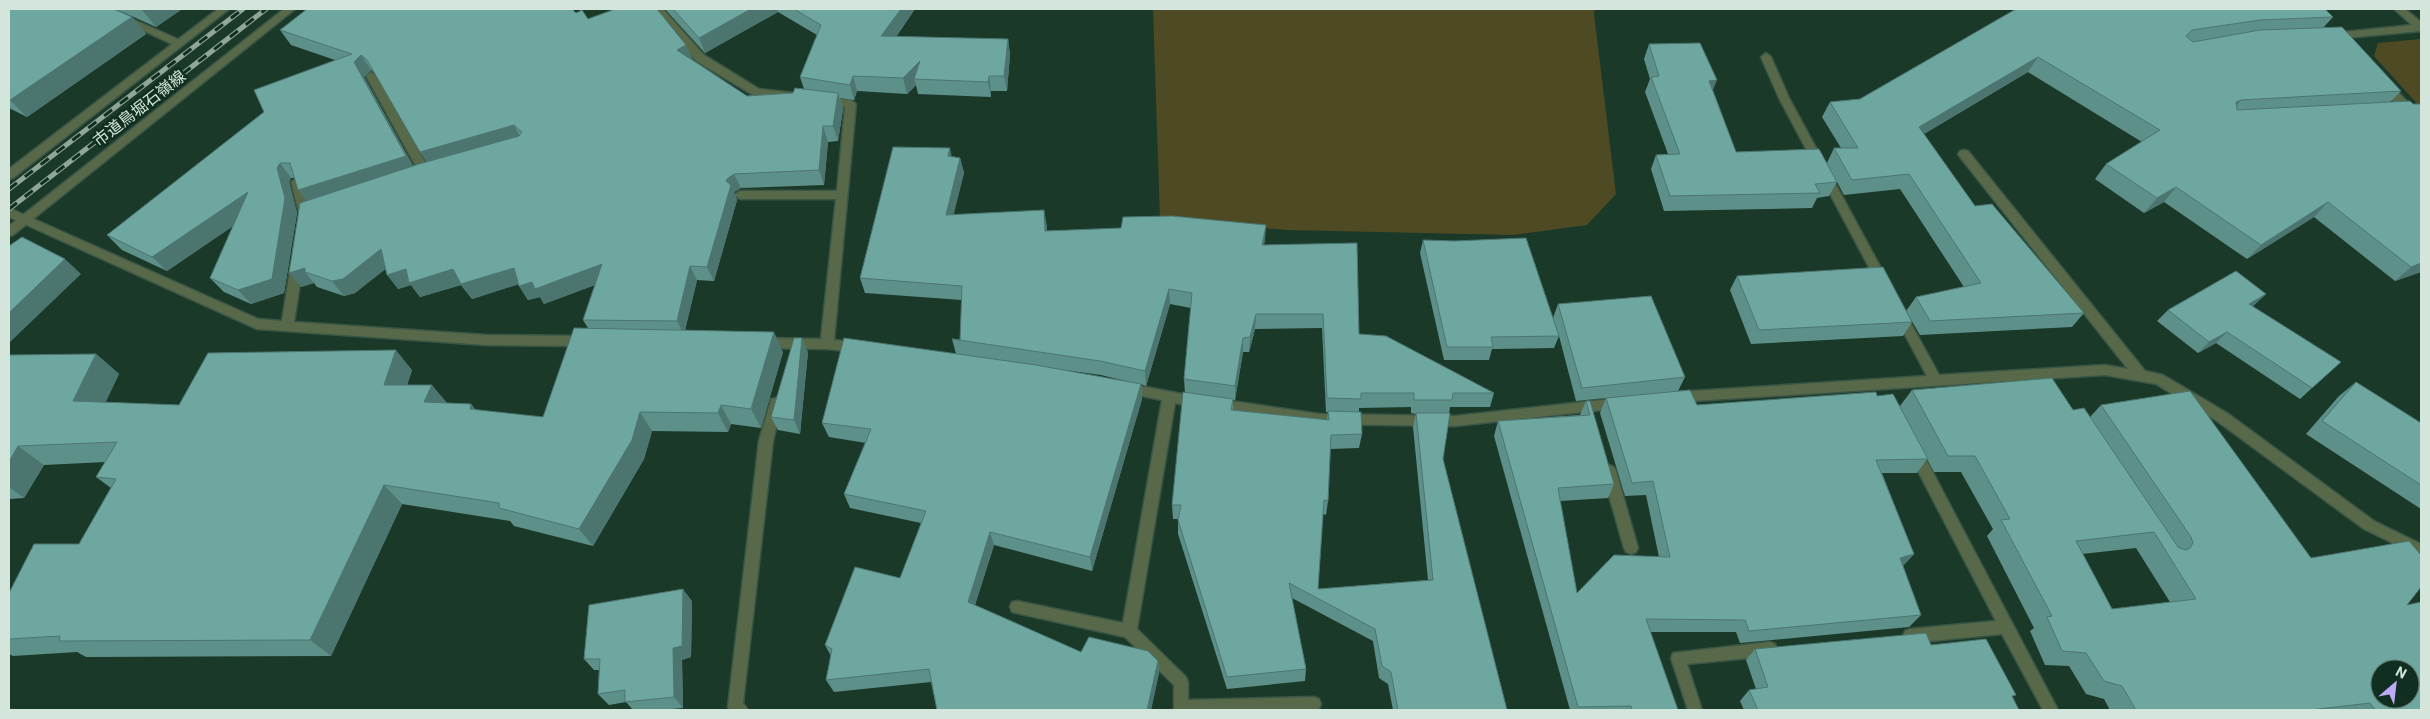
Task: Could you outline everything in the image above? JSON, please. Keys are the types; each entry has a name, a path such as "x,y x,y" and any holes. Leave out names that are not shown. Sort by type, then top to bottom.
{"street":[{"path":"102,9 178,43"},
{"name":"市道鳥堀石嶺線","path":"9,175 224,9"},
{"name":"市道鳥堀石嶺線","path":"9,232 290,9"},
{"path":"658,9 700,58 757,92 851,104 827,344"},
{"path":"2399,9 2421,27"},
{"path":"2322,36 2344,39 2421,27"},
{"path":"1766,57 1784,98 1935,380"},
{"path":"2374,73 2403,110 2421,124"},
{"path":"371,76 430,173 407,180"},
{"path":"1964,154 2141,376"},
{"path":"297,182 307,215"},
{"path":"740,195 842,195"},
{"path":"9,212 257,324 486,340 595,341"},
{"path":"286,326 299,251"},
{"path":"754,343 827,344 866,348"},
{"path":"789,361 794,343"},
{"path":"1666,398 2106,370 2159,379 2222,417 2369,525 2421,551"},
{"path":"2044,373 2055,389"},
{"path":"1109,384 1170,398 1319,419 1455,421 1592,411 1638,401"},
{"path":"1879,384 1888,401"},
{"path":"741,710 735,707 766,441 781,388"},
{"path":"1129,631 1170,398"},
{"path":"1907,436 2051,710"},
{"path":"1606,463 1631,548"},
{"path":"1017,607 1129,631 1181,682 1181,709 1314,704"},
{"path":"1897,637 2006,627"},
{"path":"1695,710 1678,658 1788,647"}],"shaded area":[{"path":"1153,9 1595,9 1594,14 1616,194 1587,225 1513,235 1288,230 1160,220"},
{"path":"2421,39 2421,108 2374,56 2378,43"}],"building":[{"path":"9,9 114,9 132,17 10,100"},
{"path":"307,9 572,9 576,13 582,10 588,19 615,9 657,9 686,45 677,50 747,96 793,93 795,88 838,93 833,126 823,126 819,170 734,174 727,179 726,181 731,185 707,267 690,266 677,321 583,320 602,264 535,289 532,282 519,286 514,268 461,284 453,269 409,283 406,269 387,275 381,249 343,279 332,281 305,272 305,268 289,273 300,203 419,164 519,136 522,132 514,125 420,152 367,60 361,55 354,62 406,156 298,190 290,163 280,163 277,168 285,198 272,279 238,290 210,278 248,192 152,257 107,235 264,112 254,90 352,54 280,30"},
{"path":"673,9 751,9 699,38"},
{"path":"794,9 901,9 881,36 1008,39 1004,76 989,76 988,82 914,79 920,61 903,78 853,76 850,85 800,77 821,25"},
{"path":"2016,9 2325,9 2333,17 2260,20 2192,30 2186,36 2193,42 2260,30 2342,27 2401,91 2241,100 2236,102 2237,110 2410,101 2413,104 2421,104 2421,263 2411,267 2328,202 2261,245 2176,187 2157,198 2106,164 2160,130 2038,57 1919,127 1975,206 1992,204 2084,313 1930,321 1916,297 1981,283 1909,174 1852,180 1834,148 1858,148 1830,102 1860,99"},
{"path":"1700,43 1717,80 1709,81 1736,152 1819,149 1837,182 1815,184 1820,193 1670,196 1656,155 1680,154 1651,77 1659,76 1649,44"},
{"path":"893,147 950,148 948,156 960,158 946,215 1044,210 1045,231 1121,228 1123,217 1172,216 1266,225 1262,245 1357,243 1359,334 1386,336 1494,393 1453,393 1452,400 1414,400 1414,393 1361,393 1361,399 1327,398 1323,314 1256,314 1250,337 1243,338 1235,386 1184,379 1192,293 1169,289 1145,371 1100,361 952,339 960,340 962,286 860,278"},
{"path":"22,237 65,259 9,313 9,246"},
{"path":"1526,238 1559,336 1491,337 1493,347 1447,347 1423,240 1454,241"},
{"path":"1883,267 1912,322 1759,330 1737,276"},
{"path":"2236,271 2266,294 2249,304 2341,362 2312,388 2227,332 2209,342 2168,310"},
{"path":"1651,296 1685,377 1582,388 1558,304"},
{"path":"574,328 774,332 751,409 721,405 718,413 640,412 632,440 579,529 499,508 499,503 384,485 310,640 59,641 60,636 9,639 9,593 34,544 79,544 116,479 96,477 117,442 18,446 9,462 9,355 96,354 73,401 179,405 208,353 396,350 384,385 432,385 424,402 471,404 470,409 543,417"},
{"path":"794,338 802,338 794,420 771,417"},
{"path":"844,338 1036,365 1141,384 1090,557 990,532 968,602 1081,652 1089,637 1148,651 1158,661 1147,710 937,710 929,669 826,680 832,649 825,645 855,567 900,578 926,511 844,494 871,429 822,423"},
{"path":"2052,378 2073,410 2084,408 2178,547 2185,550 2190,548 2193,543 2191,537 2101,405 2190,391 2311,558 2409,541 2421,555 2421,587 2407,605 2421,602 2421,710 2374,709 2420,709 2420,659 2370,659 2370,703 2310,710 2136,710 2122,686 2104,681 2086,653 2062,651 2047,617 2052,616 2001,520 2010,519 1975,456 1948,456 1912,390","holes":["2154,532 2196,599 2112,609 2076,541"]},
{"path":"2356,382 2421,423 2421,485 2322,421"},
{"path":"1690,390 1697,405 1876,392 1877,396 1893,394 1928,459 1876,460 1914,554 1900,558 1921,615 1749,631 1745,620 1646,619 1678,710 1632,710 1631,706 1578,707 1498,421 1590,415 1586,401 1590,401 1614,484 1558,488 1577,593 1614,555 1670,557 1653,481 1632,483 1606,398"},
{"path":"1183,392 1233,399 1231,410 1329,420 1328,411 1361,412 1362,434 1331,435 1328,501 1324,500 1318,589 1433,580 1416,413 1450,413 1443,459 1507,710 1398,710 1391,672 1382,666 1375,629 1289,583 1306,669 1227,677 1178,520 1181,505 1172,505"},
{"path":"683,589 682,646 673,648 674,697 625,702 625,690 598,694 600,659 584,659 589,605"},
{"path":"1926,633 1931,645 1986,639 2016,695 2012,696 2019,710 1758,710 1749,690 1768,687 1755,649"}],"railway":[{"path":"9,189 243,9"},
{"path":"9,209 266,9"}]}
